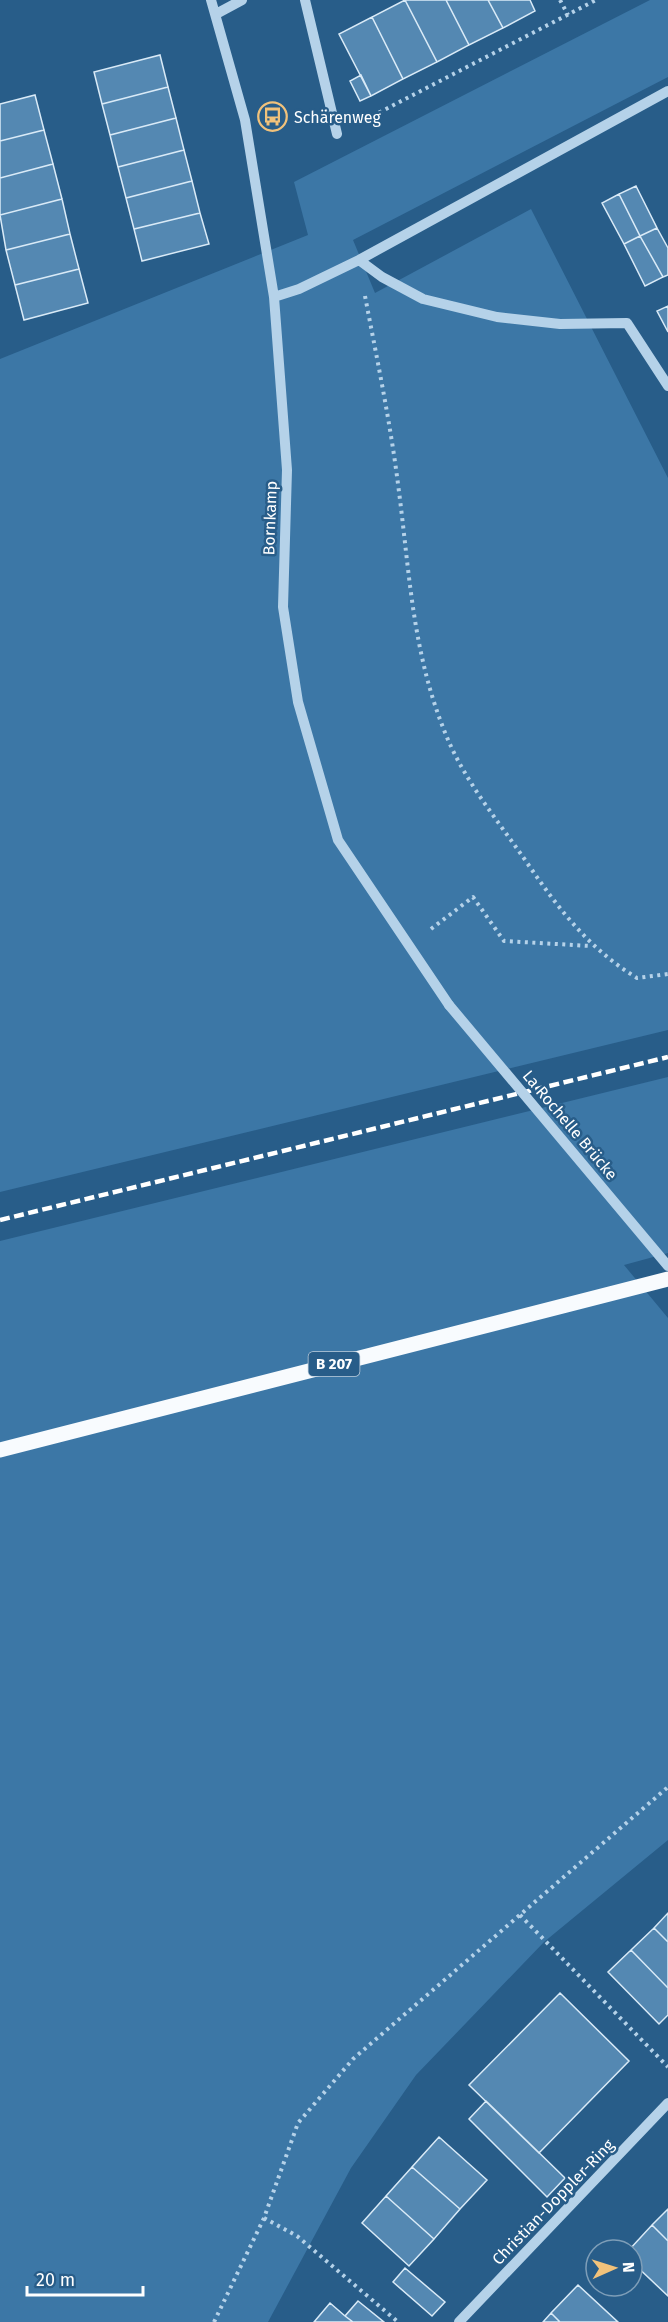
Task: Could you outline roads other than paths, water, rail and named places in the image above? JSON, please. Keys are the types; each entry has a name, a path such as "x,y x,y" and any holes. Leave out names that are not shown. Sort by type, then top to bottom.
{"main road":[{"name":"B 207","path":"0,1450 668,1279"}],"street":[{"name":"Bornkamp","path":"211,0 245,120 274,297 287,470 283,607 298,702 338,840 449,1005"},
{"path":"216,14 242,0"},
{"path":"305,0 337,134"},
{"path":"274,297 299,289 359,260 668,91"},
{"path":"359,260 382,278 423,299 497,317 560,324 627,323 668,387"},
{"name":"La Rochelle Brücke","path":"449,1005 668,1266"},
{"name":"Christian-Doppler-Ring","path":"459,2322 668,2103"}],"railway":[{"path":"0,1220 668,1057"}],"place":[{"name":"Schärenweg","path":"273,117"}]}
